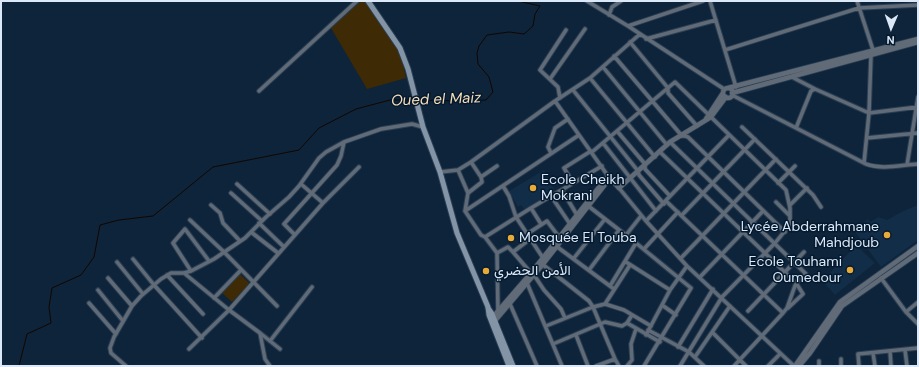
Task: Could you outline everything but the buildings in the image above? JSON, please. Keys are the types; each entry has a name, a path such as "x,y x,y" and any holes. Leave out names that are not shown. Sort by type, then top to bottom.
{"main road":[{"path":"368,1 400,48 408,70 423,127 440,172 457,233 488,307 509,366"},
{"path":"493,320 513,366"}],"street":[{"path":"259,91 357,1"},
{"path":"586,1 640,34 725,92 729,97 732,94 918,39"},
{"path":"609,15 612,7 621,1"},
{"path":"628,26 703,1"},
{"path":"710,1 736,86"},
{"path":"857,1 872,52 869,113 864,163"},
{"path":"725,50 859,8 918,5"},
{"path":"646,39 716,20"},
{"path":"560,98 558,87 540,70 566,30"},
{"path":"550,79 585,30"},
{"path":"440,172 458,170 471,162 555,101 574,90 590,78 640,34"},
{"path":"630,42 668,88 668,93 697,126"},
{"path":"619,188 668,144 697,126 708,117 725,92 736,86 918,42"},
{"path":"614,56 682,136 688,137 785,232"},
{"path":"603,67 668,144 714,184 806,274 796,283 787,308 783,314 734,366"},
{"path":"792,77 869,113 917,107"},
{"path":"590,78 626,124 655,157"},
{"path":"573,183 564,168 603,143 668,88 677,83 708,117 729,135 786,190 790,205 789,226 775,243 722,297 680,366"},
{"path":"725,92 731,89 732,94 864,163 877,167 918,164"},
{"path":"796,128 811,91 815,89"},
{"path":"574,90 638,171 639,175 665,202 678,212 783,314"},
{"path":"907,165 918,97"},
{"path":"555,101 609,177 657,235 681,258 687,266 722,297 762,337 794,366 836,306 918,246"},
{"path":"551,153 548,147 555,128 568,119"},
{"path":"126,366 111,353 111,345 132,306 154,285 171,273 184,273 191,271 240,241 289,197 301,184 319,158 326,152 344,142 388,127 412,124 423,127"},
{"path":"742,127 813,195 821,207"},
{"path":"617,131 645,164 646,169 670,196"},
{"path":"867,138 918,132"},
{"path":"465,211 579,135"},
{"path":"646,221 729,135"},
{"path":"682,216 714,184 755,139"},
{"path":"295,235 284,224 337,165 341,156 344,142"},
{"path":"603,143 656,211"},
{"path":"660,152 764,254 796,283 803,294 787,308"},
{"path":"681,258 776,159"},
{"path":"468,193 482,182 481,177 471,162"},
{"path":"481,177 497,166"},
{"path":"486,237 516,217 602,166"},
{"path":"778,183 795,166"},
{"path":"189,349 229,310 323,203 359,167"},
{"path":"458,170 468,193 465,211 481,235 486,237 497,253 498,311"},
{"path":"493,320 498,311 542,262 609,177"},
{"path":"237,184 270,214"},
{"path":"301,184 323,203"},
{"path":"503,186 509,196 516,217 542,262 589,301 593,307 619,366"},
{"path":"790,205 806,188"},
{"path":"562,190 577,214"},
{"path":"231,193 284,247"},
{"path":"552,196 570,224"},
{"path":"776,202 790,216"},
{"path":"211,205 220,212 223,224 240,241"},
{"path":"556,245 559,237 577,214 588,205"},
{"path":"588,205 691,288 660,342 644,366"},
{"path":"531,208 541,224"},
{"path":"700,277 763,211"},
{"path":"644,249 678,212"},
{"path":"626,235 641,216"},
{"path":"574,258 605,218"},
{"path":"190,220 277,306"},
{"path":"527,234 547,221 559,237"},
{"path":"191,271 174,243 185,229 209,261"},
{"path":"589,270 619,230"},
{"path":"251,232 278,253"},
{"path":"513,252 530,239"},
{"path":"610,286 626,262 636,243"},
{"path":"556,245 614,290"},
{"path":"497,253 508,247 561,309 565,318"},
{"path":"748,311 804,252"},
{"path":"801,365 839,309 918,253"},
{"path":"133,259 154,285 202,338"},
{"path":"117,262 143,294"},
{"path":"626,262 630,266 670,290"},
{"path":"605,304 630,266"},
{"path":"647,332 670,290 687,266"},
{"path":"214,298 241,270"},
{"path":"184,273 280,349"},
{"path":"493,320 510,304 527,283 532,274"},
{"path":"878,274 906,312 918,324"},
{"path":"167,275 203,314"},
{"path":"108,278 132,306"},
{"path":"527,283 562,366"},
{"path":"270,341 312,287"},
{"path":"678,347 713,289"},
{"path":"98,290 123,321"},
{"path":"906,312 918,302"},
{"path":"88,303 116,334"},
{"path":"510,304 537,366"},
{"path":"546,326 593,307 605,304 632,315 651,326"},
{"path":"662,305 676,315"},
{"path":"696,357 730,306"},
{"path":"553,344 600,324 608,322 622,326 627,323 632,315"},
{"path":"627,323 636,329 662,338 689,352 704,366"},
{"path":"627,366 632,360 631,344 636,329"},
{"path":"647,332 660,342"},
{"path":"260,333 265,359 270,366"},
{"path":"713,333 746,366"},
{"path":"576,335 588,366"},
{"path":"859,366 858,354 918,348"},
{"path":"905,350 907,366"},
{"path":"890,351 891,366"},
{"path":"874,353 875,366"},
{"path":"768,366 780,354"},
{"path":"596,366 615,359"},
{"path":"841,359 841,366"},
{"path":"819,361 819,366"}],"shaded area":[{"path":"361,1 365,1 397,47 402,59 406,78 367,89 331,28"},
{"name":"Ecole Cheikh Mokrani","path":"544,170 555,191 525,210 521,205 518,207 509,191"},
{"name":"Lycée Abderrahmane Mahdjoub","path":"918,205 918,240 881,267 854,230 868,219 870,222 878,217 887,220"},
{"name":"Ecole Touhami Oumedour","path":"856,245 875,263 835,295 825,284 828,279 826,277"},
{"path":"240,274 250,284 232,302 222,293"}],"waterway":[{"name":"Oued el Maiz","path":"419,100 486,100 493,92 489,77 478,64 477,53 479,46 487,35 509,32 524,34 533,26 535,14 540,6 518,1"},
{"name":"Oued el Maiz","path":"19,366 27,334 51,323 49,307 52,288 81,275 94,257 100,225 119,220 153,216 213,167 299,150 319,128 356,109 390,100 414,100"}],"place":[{"name":"Ecole Cheikh Mokrani","path":"533,188"},
{"name":"Lycée Abderrahmane Mahdjoub","path":"887,235"},
{"name":"Mosquée El Touba","path":"511,238"},
{"name":"Ecole Touhami Oumedour","path":"850,270"},
{"name":"الأمن الحضري","path":"486,271"}]}
